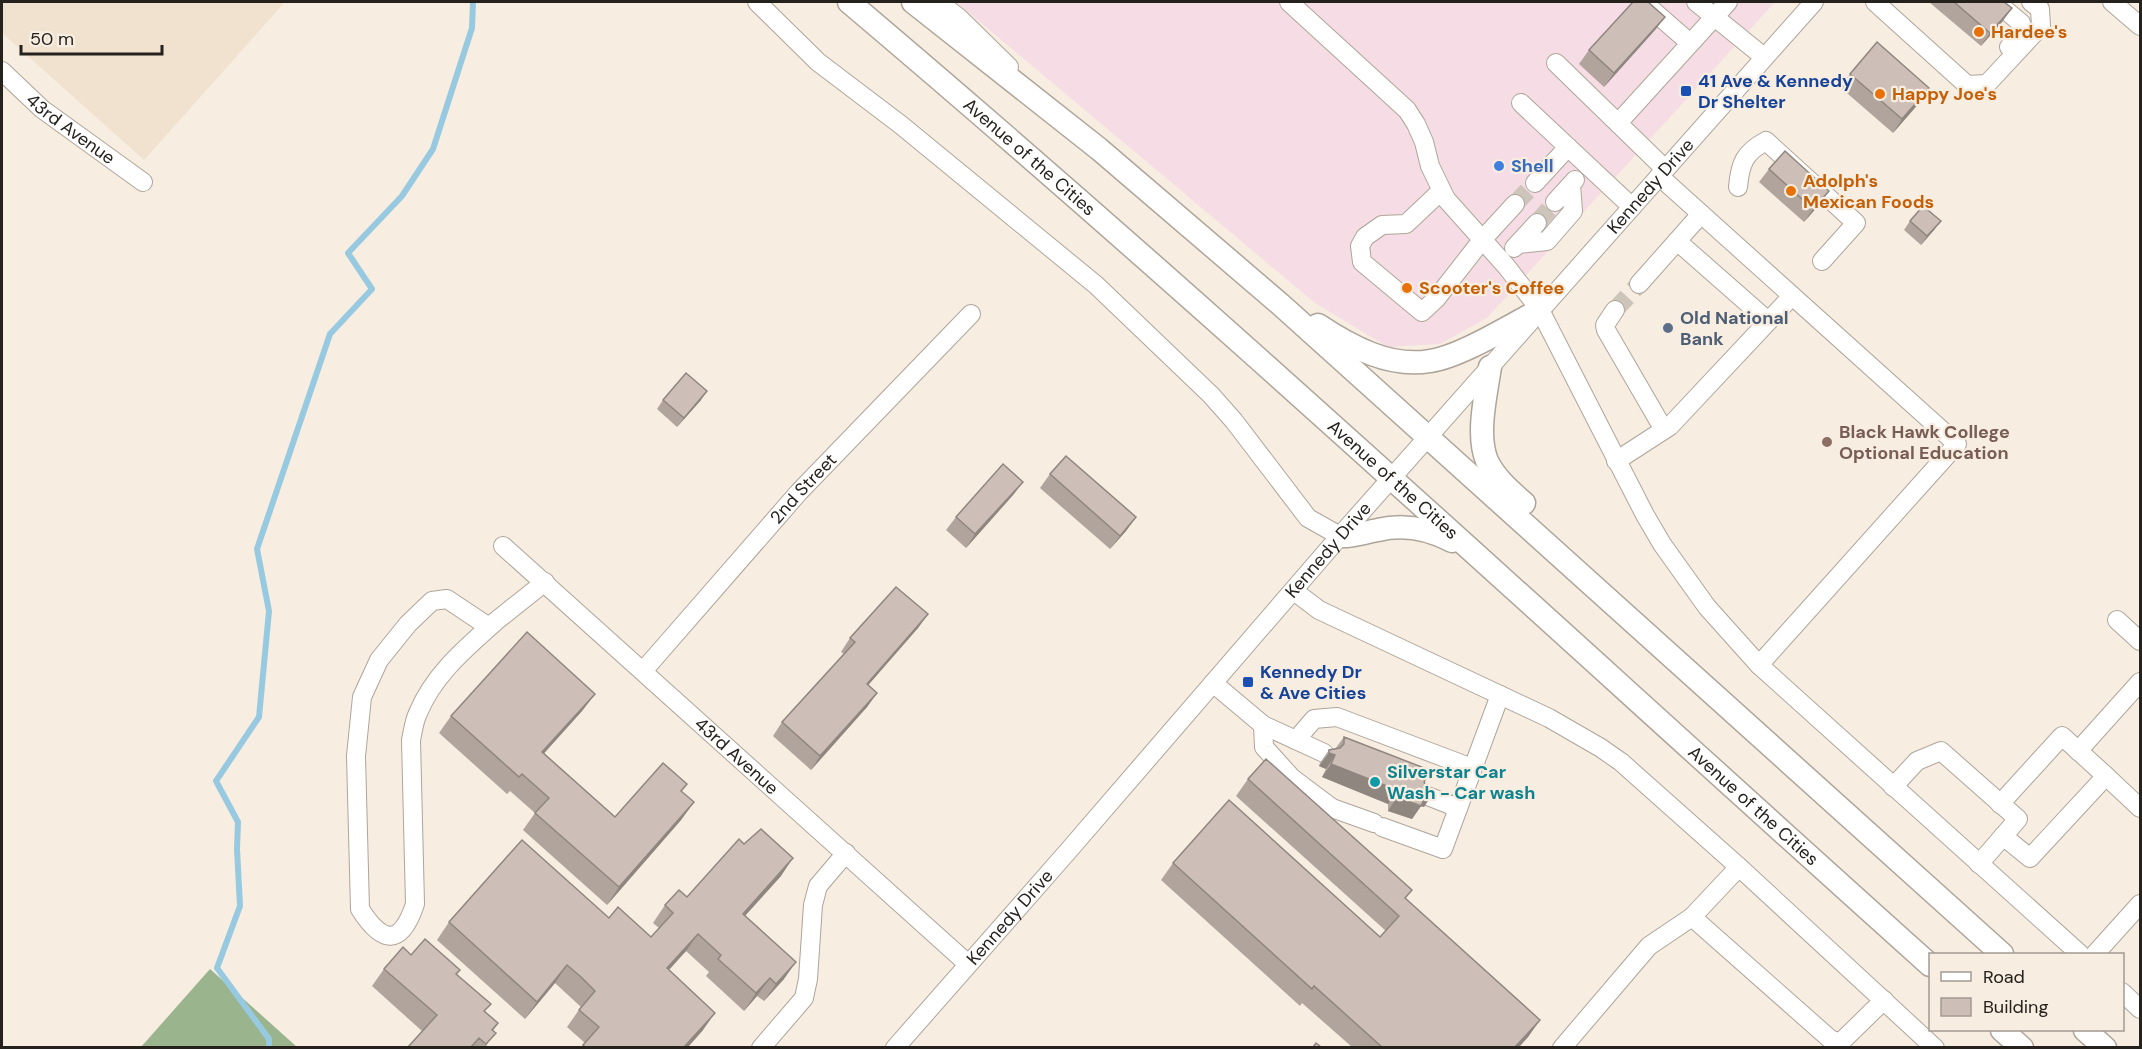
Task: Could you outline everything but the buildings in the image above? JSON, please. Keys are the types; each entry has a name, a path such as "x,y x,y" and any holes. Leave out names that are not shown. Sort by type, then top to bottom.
{"main road":[{"name":"Avenue of the Cities","path":"849,2 1108,224 1929,964"},
{"path":"914,2 1069,124 1253,281 2001,953"},
{"path":"1253,281 1323,328 1383,359 1433,361 1464,349 1540,310"},
{"path":"1490,368 1483,419 1483,440 1487,460 1495,474 1677,645 1782,756"},
{"path":"1340,536 1348,537 1380,529 1414,528 1441,535 1471,550"},
{"path":"2004,1031 2022,1047"},
{"path":"2087,1031 2105,1047"}],"street":[{"path":"757,2 818,62 909,132 1104,292 1211,395 1234,421 1308,518 1340,536"},
{"path":"938,2 958,17 1069,124"},
{"path":"1289,2 1407,110 1424,142 1430,166 1441,191 1540,310 1645,515 1685,578 1727,630 1759,665 2079,953"},
{"path":"1643,2 1690,43"},
{"path":"1696,2 1764,57"},
{"path":"1618,123 1728,2"},
{"name":"Kennedy Drive","path":"895,1047 1340,536 1814,2"},
{"path":"1987,84 1996,63 2023,28 2021,23 1996,2"},
{"path":"1880,3 1967,85 1987,84 2041,26 2040,9 2031,2"},
{"path":"2112,2 2140,26"},
{"path":"1556,63 1618,123 1701,214 1957,444 1759,665"},
{"name":"43rd Avenue","path":"2,71 42,109 143,182"},
{"path":"1521,103 1632,207"},
{"path":"1738,187 1739,170 1752,149 1767,141 1856,223 1822,261"},
{"path":"1535,183 1568,147"},
{"path":"1556,202 1588,165"},
{"path":"1518,244 1547,241 1573,211 1571,185"},
{"path":"1441,191 1406,224 1382,225 1365,237 1360,246 1362,262 1422,312 1436,299 1482,240 1515,204"},
{"path":"1639,284 1701,214"},
{"path":"1501,261 1537,223"},
{"path":"1677,241 1768,321"},
{"path":"1616,461 1670,426 1792,296"},
{"name":"2nd Street","path":"643,671 799,492 971,314"},
{"path":"1610,318 1606,330 1664,430"},
{"name":"43rd Avenue","path":"504,546 968,964"},
{"path":"489,627 447,599 432,602 408,624 379,660 362,697 356,756 360,909 371,927 382,935 391,936 400,931 409,920 415,904 411,740 417,714 433,685 460,653 544,582"},
{"path":"1294,591 1319,610 1549,718 1621,762 1935,1047"},
{"path":"2117,620 2140,641"},
{"path":"2078,751 2140,682"},
{"path":"1213,683 1263,725 1324,753"},
{"path":"1263,725 1264,747 1292,778 1332,808 1443,849 1500,695"},
{"path":"1296,740 1314,719 1336,717 1472,768"},
{"path":"2000,804 2062,736 2140,808"},
{"path":"1893,787 1917,761 1941,750 2018,819 1979,864"},
{"path":"2003,836 2030,858 2106,776"},
{"path":"1425,795 1458,808"},
{"path":"761,1047 804,998 813,905 818,886 846,853"},
{"path":"1562,1047 1649,946 1692,917 1739,867"},
{"path":"2097,953 2140,904"},
{"path":"1692,917 1830,1040 1840,1043 1884,1000"},
{"path":"2124,994 2140,1009"}],"shaded area":[{"path":"2,2 285,2 144,160 2,33"},
{"path":"956,2 1775,2 1487,318 1440,344 1388,347 1315,303"}],"green space":[{"path":"210,969 297,1047 141,1047"}],"waterway":[{"path":"269,1048 269,1039 217,968 240,906 238,822 216,781 259,717 269,611 257,549 330,334 372,289 348,253 402,196 433,149 472,28 473,2"}],"tunnel":[{"path":"1515,204 1535,183"},
{"path":"1537,223 1555,202"},
{"path":"1615,310 1639,284"}],"place":[{"name":"Hardee's","path":"1979,32"},
{"name":"41 Ave & Kennedy Dr Shelter","path":"1686,91"},
{"name":"Happy Joe's","path":"1880,94"},
{"name":"Shell","path":"1499,166"},
{"name":"Adolph's Mexican Foods","path":"1791,191"},
{"name":"Scooter's Coffee","path":"1407,288"},
{"name":"Old National Bank","path":"1668,328"},
{"name":"Black Hawk College Optional Education","path":"1827,442"},
{"name":"Kennedy Dr & Ave Cities","path":"1248,682"},
{"name":"Silverstar Car Wash - Car wash","path":"1375,782"}]}
